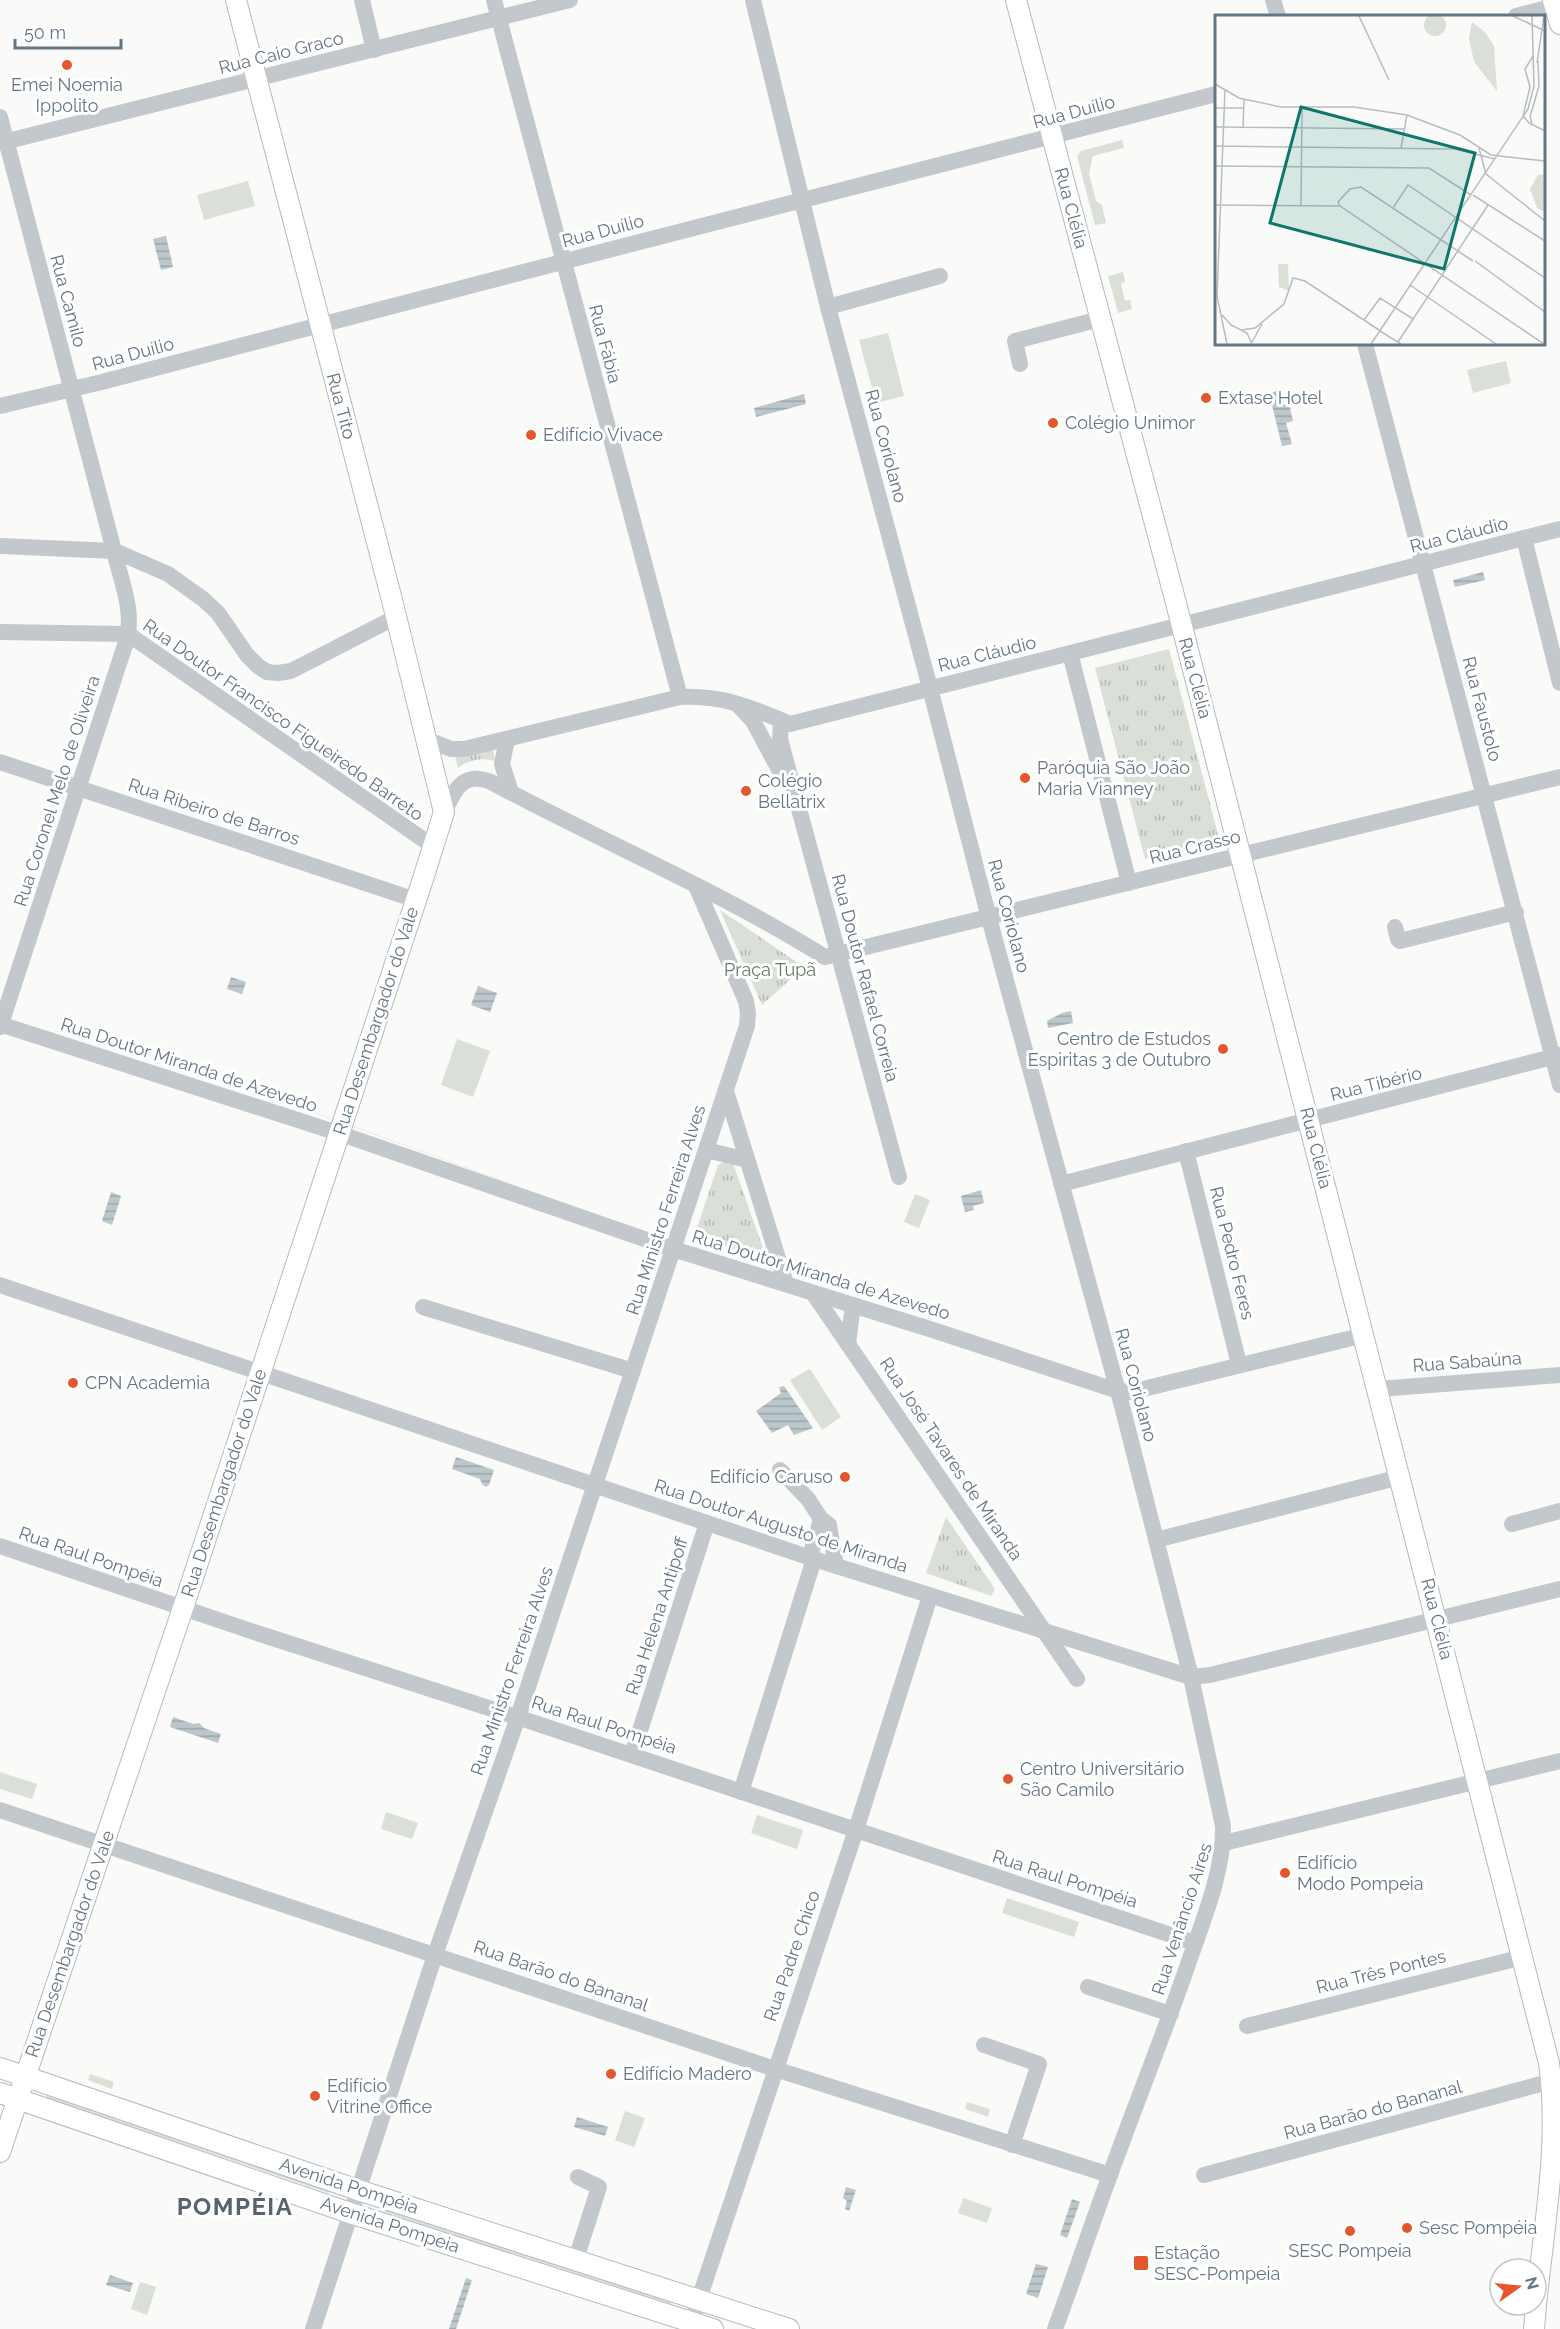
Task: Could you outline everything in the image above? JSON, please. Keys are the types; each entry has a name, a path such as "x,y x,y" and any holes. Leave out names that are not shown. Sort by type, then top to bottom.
{"main road":[{"name":"Rua Tito","path":"236,0 396,617 444,812"},
{"name":"Rua Clélia","path":"1016,0 1309,1121 1523,1957 1552,2081 1552,2161 1541,2257"},
{"name":"Rua Desembargador do Vale","path":"0,2152 9,2096 26,2077 417,900 444,812"},
{"name":"Avenida Pompéia","path":"0,2068 358,2190 699,2299"},
{"name":"Avenida Pompeia","path":"9,2096 350,2213 690,2325 713,2329"},
{"path":"699,2299 789,2329"}],"street":[{"path":"362,0 374,50"},
{"name":"Rua Fábia","path":"494,0 680,697"},
{"name":"Rua Caio Graco","path":"3,142 570,0"},
{"name":"Rua Coriolano","path":"753,0 828,307 930,688 988,918 1118,1391 1191,1677 1221,1809 1224,1843"},
{"path":"1273,0 1278,15"},
{"path":"1523,15 1556,10"},
{"name":"Rua Duílio","path":"0,406 71,390 1215,94"},
{"name":"Rua Camilo","path":"0,117 3,142 128,607 128,634"},
{"path":"828,307 940,276"},
{"path":"1020,364 1015,341 1100,319"},
{"name":"Rua Faustolo","path":"1365,345 1516,912 1557,1056 1560,1085"},
{"name":"Rua Cláudio","path":"426,739 451,749 464,748 680,697 700,696 736,703 790,724 1560,529"},
{"path":"1524,538 1560,683"},
{"path":"0,546 114,551 168,574 186,585 218,614 247,655 267,672 291,671 396,617"},
{"name":"Rua Doutor Francisco Figueiredo Barreto","path":"0,632 128,634 434,847"},
{"name":"Rua Coronel Melo de Oliveira","path":"0,1025 128,634"},
{"path":"1070,653 1129,883"},
{"name":"Rua Doutor Rafael Correia","path":"736,703 753,722 784,778 793,789"},
{"name":"Rua Doutor Rafael Correia","path":"781,721 780,739 899,1177"},
{"path":"507,739 502,764 511,792"},
{"name":"Rua Ribeiro de Barros","path":"0,762 417,900"},
{"name":"Rua Crasso","path":"838,954 1560,777"},
{"path":"444,812 457,789 467,780 482,779 696,886 825,957 838,954"},
{"name":"Rua Ministro Ferreira Alves","path":"314,2329 435,1955 518,1717 747,1025 746,1001 696,886"},
{"path":"1395,927 1400,941 1516,912"},
{"name":"Rua Doutor Miranda de Azevedo","path":"0,1025 339,1134 673,1249 1118,1391 1131,1392 1364,1335"},
{"name":"Rua Tibério","path":"1061,1184 1557,1056"},
{"path":"726,1091 786,1284"},
{"path":"706,1150 747,1160"},
{"name":"Rua Pedro Feres","path":"1186,1151 1239,1364"},
{"name":"Rua Doutor Augusto de Miranda","path":"0,1285 811,1558 1047,1634 1191,1677 1210,1675 1560,1589"},
{"name":"Rua José Tavares de Miranda","path":"813,1293 1077,1678"},
{"path":"848,1344 853,1305"},
{"path":"423,1307 633,1371"},
{"name":"Rua Sabaúna","path":"1378,1389 1560,1375"},
{"path":"780,1470 808,1499 821,1519 829,1525 836,1566"},
{"path":"1156,1540 1400,1477"},
{"path":"1512,1524 1560,1511"},
{"path":"741,1792 821,1519"},
{"name":"Rua Helena Antipoff","path":"632,1755 707,1523"},
{"name":"Rua Raul Pompéia","path":"0,1546 1195,1943"},
{"name":"Rua Padre Chico","path":"690,2325 856,1830 930,1596"},
{"path":"1021,1596 1021,1625"},
{"name":"Rua Venâncio Aires","path":"1055,2329 1075,2256 1110,2175 1171,2014 1220,1865 1224,1843 1560,1761"},
{"name":"Rua Barão do Bananal","path":"0,1810 775,2069 1110,2175"},
{"name":"Rua Três Pontes","path":"1247,2026 1523,1957"},
{"path":"1088,1987 1171,2014"},
{"path":"984,2045 1039,2064 1012,2145"},
{"name":"Rua Barão do Bananal","path":"1204,2175 1552,2081"},
{"path":"576,2259 599,2187 578,2177"}],"green space":[{"path":"1122,140 1124,148 1093,156 1089,174 1096,201 1102,205 1106,223 1095,225 1077,156 1081,151"},
{"path":"248,181 255,206 204,220 197,195"},
{"path":"1123,272 1125,282 1121,284 1125,301 1130,300 1132,309 1118,313 1108,276"},
{"path":"888,333 904,396 876,403 859,340"},
{"path":"1506,361 1511,383 1473,393 1467,370"},
{"path":"1169,649 1219,838 1145,859 1095,668"},
{"path":"493,749 495,761 475,760 458,768 455,756"},
{"name":"Praça Tupã","path":"720,910 804,967 762,1005"},
{"path":"457,1039 490,1051 473,1097 441,1085"},
{"path":"195,1064 213,1070 212,1075 806,1291 194,1069"},
{"path":"726,1161 733,1163 764,1251 760,1257 699,1238 696,1231 718,1165"},
{"path":"915,1194 930,1200 919,1228 904,1222"},
{"path":"810,1369 841,1417 822,1430 790,1380"},
{"path":"946,1517 995,1589 991,1596 926,1573"},
{"path":"0,1772 37,1784 32,1799 0,1789"},
{"path":"386,1812 418,1823 412,1839 381,1829"},
{"path":"757,1815 803,1830 797,1849 751,1833"},
{"path":"1007,1898 1079,1922 1074,1937 1002,1913"},
{"path":"90,2074 114,2082 112,2089 88,2080"},
{"path":"47,2095 329,2191 329,2193 46,2098"},
{"path":"967,2102 990,2109 988,2117 965,2109"},
{"path":"625,2111 645,2118 634,2147 615,2140"},
{"path":"963,2198 992,2208 987,2223 958,2213"},
{"path":"385,2209 672,2301 671,2304 384,2212"},
{"path":"140,2282 156,2287 147,2315 131,2309"}],"shaded area":[{"path":"166,236 173,267 161,270 153,239"},
{"path":"1277,391 1280,405 1289,403 1293,421 1286,423 1292,444 1282,446 1269,393"},
{"path":"804,394 806,404 756,417 754,408"},
{"path":"1483,572 1485,580 1455,587 1453,580"},
{"path":"231,977 246,982 242,994 227,989"},
{"path":"478,986 497,993 490,1012 471,1005"},
{"path":"1071,1011 1073,1023 1048,1028 1047,1021"},
{"path":"981,1190 984,1203 973,1206 974,1210 965,1212 961,1196"},
{"path":"111,1192 121,1196 112,1225 102,1221"},
{"path":"784,1386 813,1428 794,1435 788,1425 772,1433 756,1411 781,1393 779,1387"},
{"path":"456,1457 494,1470 489,1485 486,1487 480,1479 452,1469"},
{"path":"173,1717 193,1724 199,1723 204,1728 221,1734 218,1743 170,1727"},
{"path":"577,2117 608,2127 605,2136 574,2127"},
{"path":"846,2187 856,2190 849,2211 845,2209 847,2201 843,2198"},
{"path":"1072,2199 1080,2202 1067,2238 1060,2235"},
{"path":"1036,2264 1048,2267 1038,2298 1026,2294"},
{"path":"110,2275 133,2283 130,2292 106,2285"},
{"path":"466,2278 472,2280 456,2329 449,2329"}],"place":[{"name":"Emei Noemia Ippolito","path":"67,65"},
{"name":"Extase Hotel","path":"1206,398"},
{"name":"Colégio Unimor","path":"1053,423"},
{"name":"Edifício Vivace","path":"531,435"},
{"name":"Paróquia São João Maria Vianney","path":"1025,778"},
{"name":"Colégio Bellatrix","path":"746,791"},
{"name":"Centro de Estudos Espiritas 3 de Outubro","path":"1223,1049"},
{"name":"CPN Academia","path":"73,1383"},
{"name":"Edifício Caruso","path":"845,1477"},
{"name":"Centro Universitário São Camilo","path":"1008,1779"},
{"name":"Edifício Modo Pompeia","path":"1285,1873"},
{"name":"Edifício Madero","path":"611,2074"},
{"name":"Edifício Vitrine Office","path":"315,2096"},
{"name":"Sesc Pompéia","path":"1407,2228"},
{"name":"SESC Pompeia","path":"1350,2231"},
{"name":"Estação SESC-Pompeia","path":"1141,2263"}],"district":[{"name":"POMPÉIA","path":"235,2207"}]}
